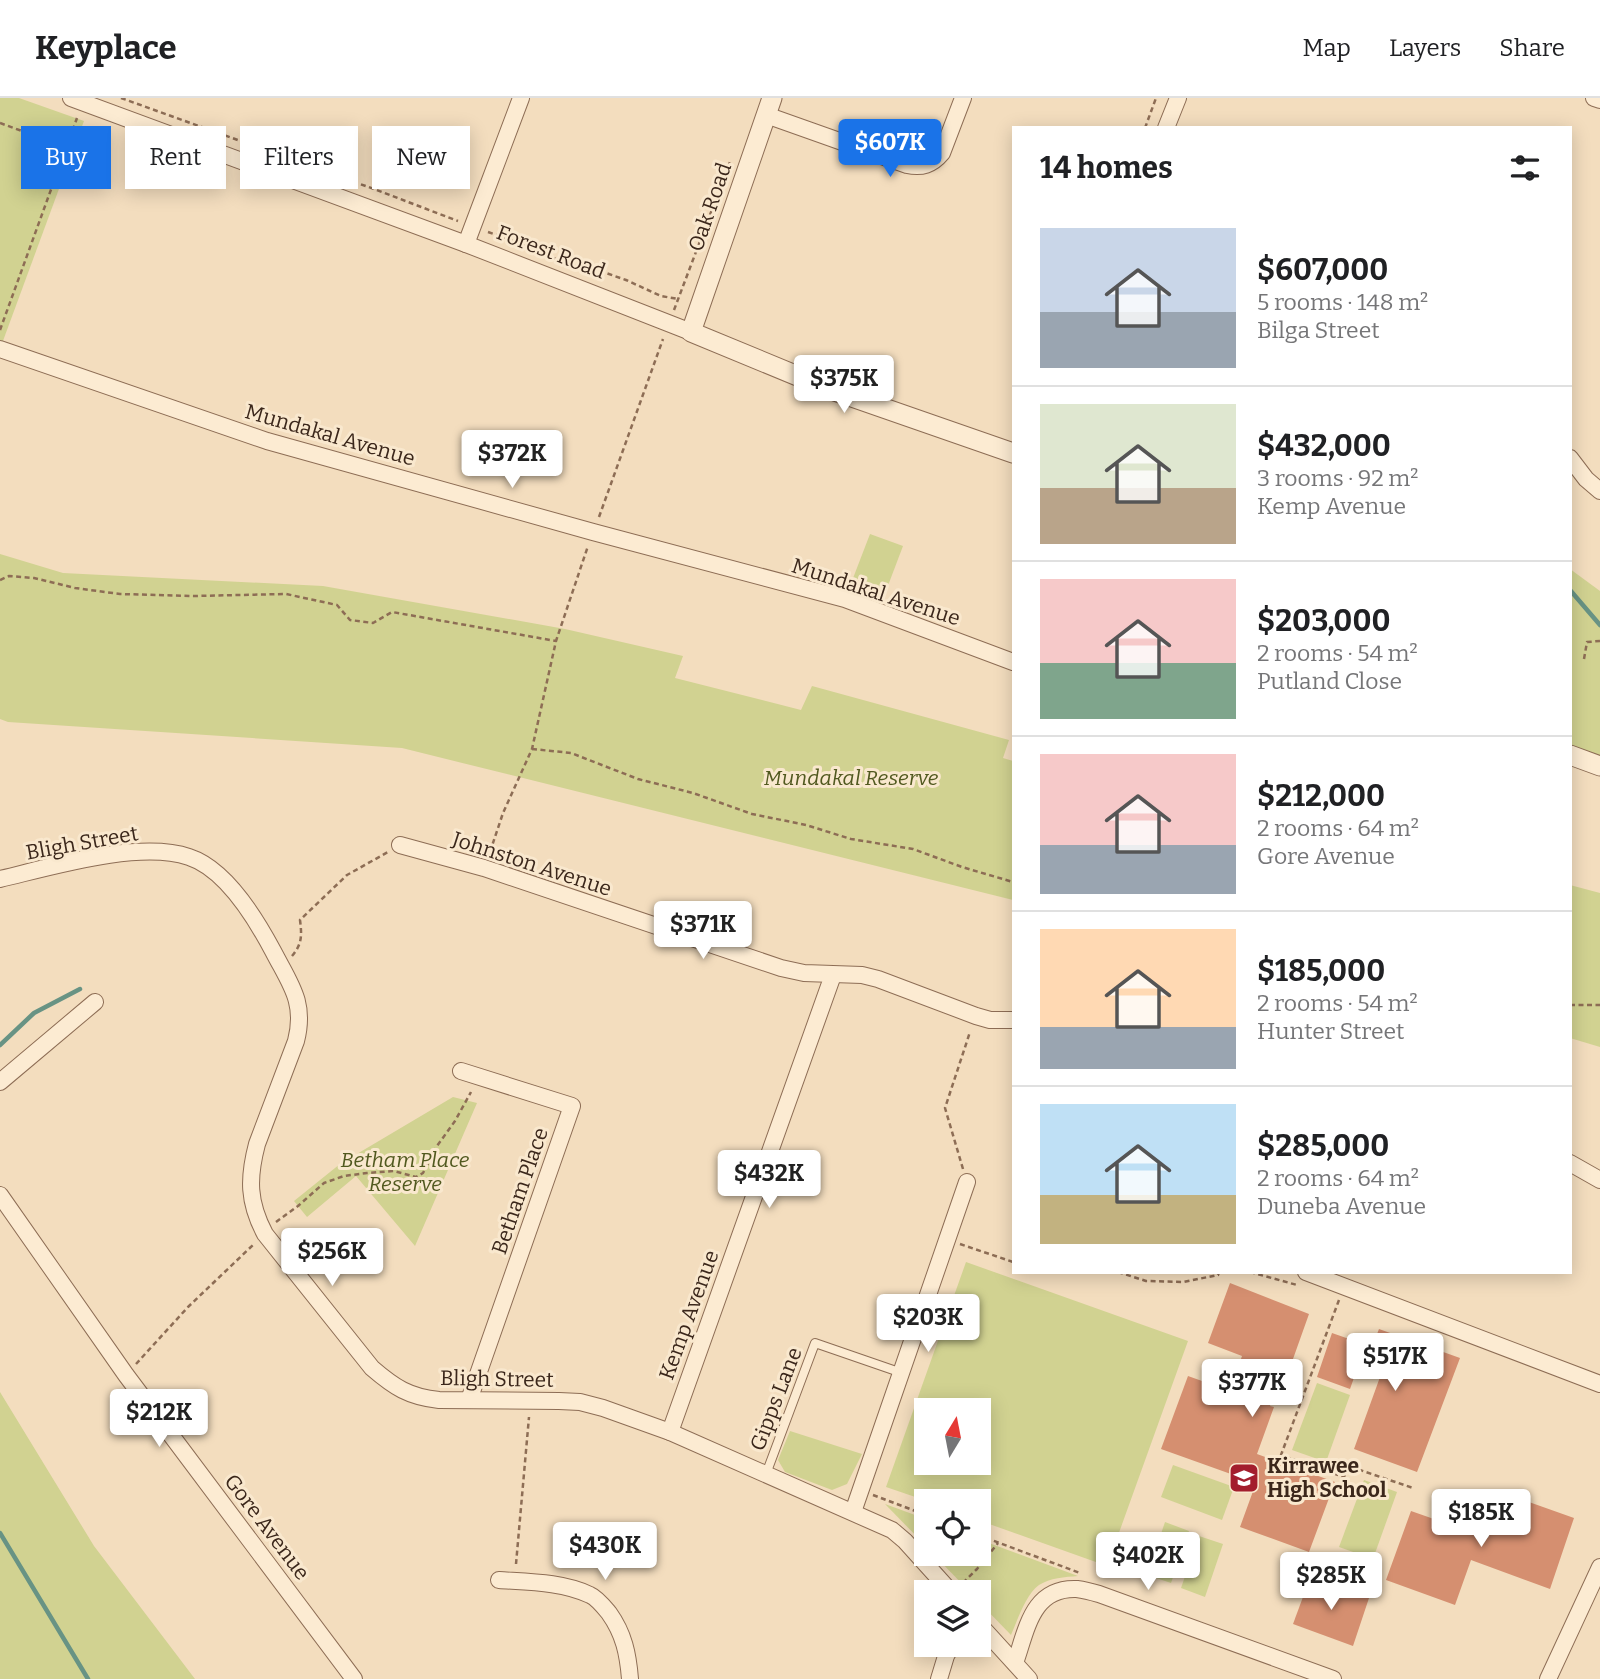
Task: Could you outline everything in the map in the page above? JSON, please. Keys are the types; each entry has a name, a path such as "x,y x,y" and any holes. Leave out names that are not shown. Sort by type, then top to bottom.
{"street":[{"path":"466,244 521,98"},
{"path":"769,106 907,165 923,166 931,164 942,153 963,98"},
{"path":"1167,126 1178,98"},
{"path":"1594,98 1600,100"},
{"name":"Forest Road","path":"77,100 466,244 829,389 1012,453"},
{"name":"Oak Road","path":"691,332 769,106"},
{"name":"Mundakal Avenue","path":"0,349 267,440 593,532 845,599 1012,662"},
{"path":"1572,461 1586,479 1600,491"},
{"path":"1572,756 1600,766"},
{"name":"Johnston Avenue","path":"400,845 484,868 781,968 804,973 862,975 976,1016 990,1020 1012,1020"},
{"name":"Bligh Street","path":"0,879 102,856 129,852 162,852 189,856 206,865 239,896 270,945 296,997 300,1012 296,1041 252,1162 250,1183 257,1220 264,1234 372,1368 389,1383 421,1398 580,1402 604,1408 670,1432 892,1530 946,1580"},
{"name":"Kemp Avenue","path":"670,1432 833,975"},
{"path":"0,1082 95,1002"},
{"name":"Betham Place","path":"461,1071 572,1106 468,1400"},
{"path":"1572,1164 1600,1180"},
{"path":"853,1512 967,1182"},
{"name":"Gore Avenue","path":"0,1195 126,1375 354,1679"},
{"path":"1311,1274 1600,1384"},
{"path":"1548,1679 1600,1567"},
{"path":"507,1580 575,1589 593,1596 624,1639 630,1679"},
{"path":"1015,1663 1039,1602 1049,1594 1078,1589 1099,1594 1334,1679"},
{"path":"991,1637 1029,1679"},
{"path":"939,1679 946,1657"}],"lane":[{"name":"Gipps Lane","path":"766,1474 815,1343 902,1373"}],"path":[{"path":"121,98 540,250 559,261 578,267 589,267 661,296 678,299"},
{"path":"1146,126 1156,98"},
{"path":"74,126 77,100"},
{"path":"0,123 21,131"},
{"path":"484,868 503,813 532,749 555,641 731,159"},
{"path":"0,330 52,189"},
{"path":"0,580 9,576 34,578 75,588 120,594 286,594 337,605 350,620 373,623 393,612 555,641"},
{"path":"1584,659 1587,642 1600,641"},
{"path":"532,749 571,753 638,779 693,793 752,814 806,825 851,839 913,849 1012,882"},
{"path":"298,948 302,938 300,920 347,875 400,845"},
{"path":"1572,1005 1600,1005"},
{"path":"967,1182 945,1108 976,1016"},
{"path":"126,1375 188,1307 275,1223 324,1183 344,1176 394,1171 416,1177 424,1173 437,1146 455,1121 479,1077"},
{"path":"947,1240 1012,1262"},
{"path":"1124,1274 1146,1281 1183,1282 1218,1274"},
{"path":"1339,1300 1281,1455 1344,1477 1348,1466 1413,1488"},
{"path":"507,1580 529,1431 529,1401"},
{"path":"860,1490 914,1510"},
{"path":"991,1539 1101,1581 1099,1594"},
{"path":"965,1580 999,1542"}],"green space":[{"path":"0,98 19,98 84,121 82,126 21,126 21,189 59,189 0,349"},
{"path":"870,534 903,546 878,612 845,599"},
{"name":"Mundakal Reserve","path":"0,554 63,573 323,586 565,629 683,656 675,678 801,710 812,686 1009,740 1003,758 1012,761 1012,900 402,748 8,722 0,719"},
{"path":"1572,570 1600,591 1600,763 1572,752"},
{"path":"1572,886 1600,893 1600,1047 1572,1039"},
{"name":"Betham Place Reserve","path":"453,1097 477,1103 415,1246 356,1176 307,1217 294,1201 340,1164"},
{"path":"966,1262 1188,1341 1107,1566 991,1525 991,1489 914,1489 914,1497 886,1487 914,1408 914,1475 991,1475 991,1398 918,1398"},
{"path":"1317,1383 1350,1395 1326,1462 1292,1450"},
{"path":"0,1392 94,1546 195,1679 0,1679"},
{"path":"790,1431 862,1454 847,1484 832,1490 785,1472 778,1460"},
{"path":"1173,1465 1234,1487 1222,1520 1161,1497"},
{"path":"1364,1480 1397,1492 1373,1559 1339,1547"},
{"path":"885,1504 914,1515 914,1534"},
{"path":"1165,1522 1189,1531 1171,1583 1147,1575"},
{"path":"1199,1536 1223,1544 1205,1597 1181,1588"},
{"path":"991,1544 1078,1576 1053,1579 1034,1589 1011,1635 991,1614 991,1580 958,1580 945,1566 991,1566"}],"building":[{"path":"1230,1283 1309,1314 1288,1373 1283,1371 1270,1406 1274,1407 1257,1454 1335,1482 1309,1552 1240,1527 1256,1483 1161,1449 1188,1376 1230,1391 1242,1356 1208,1343"},
{"path":"1379,1329 1460,1358 1417,1472 1354,1449 1384,1366 1361,1358 1350,1389 1317,1377 1332,1333 1372,1347"},
{"path":"1504,1493 1574,1518 1550,1589 1471,1560 1455,1605 1386,1580 1411,1511 1488,1538"},
{"path":"1310,1578 1369,1598 1353,1646 1293,1624"}],"waterway":[{"path":"1572,592 1600,625"},
{"path":"0,1045 34,1013 80,989"},
{"path":"0,1533 88,1679"}],"place":[{"name":"Kirrawee High School","path":"1244,1478"}]}
